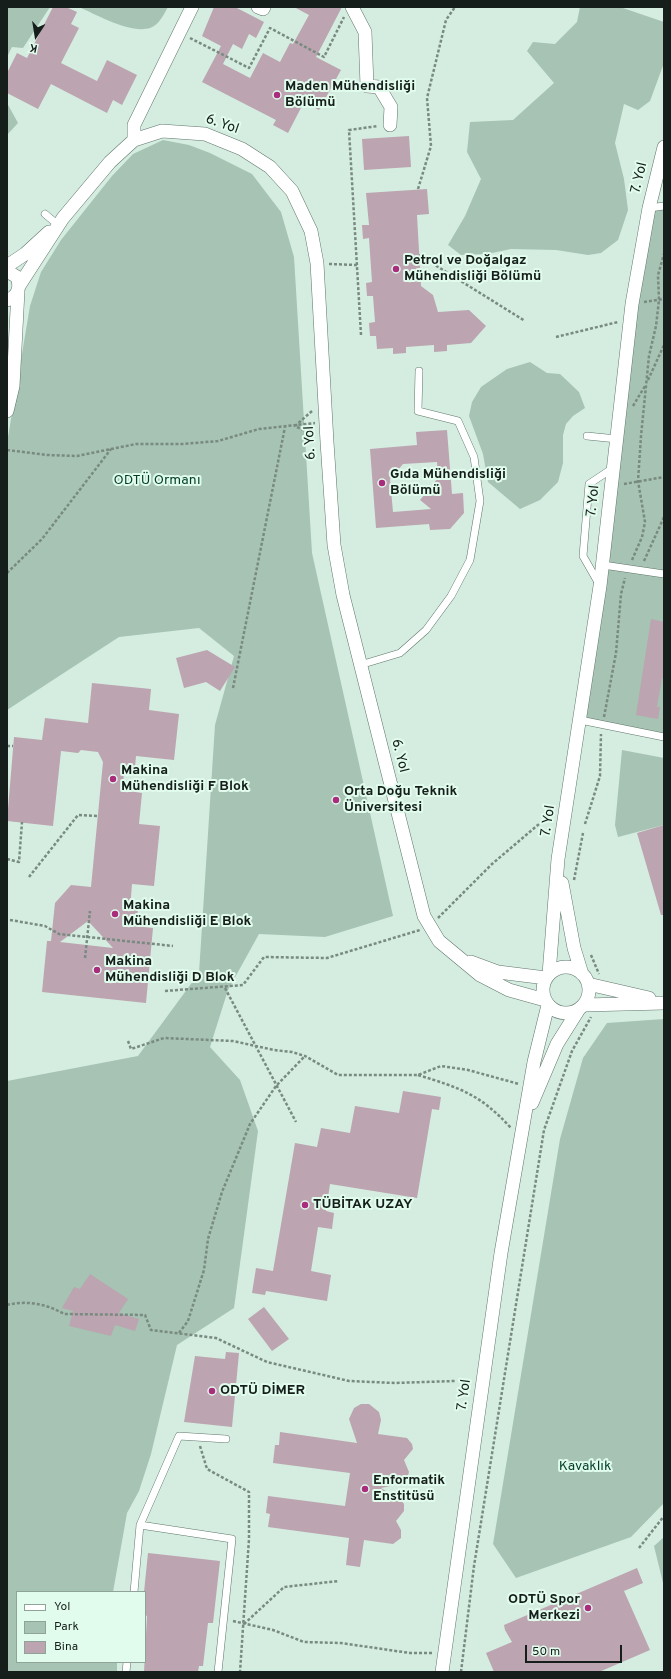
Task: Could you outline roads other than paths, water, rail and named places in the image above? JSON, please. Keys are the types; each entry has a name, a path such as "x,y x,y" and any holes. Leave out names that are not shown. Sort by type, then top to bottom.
{"street":[{"path":"134,140 134,125 192,7"},
{"path":"258,7 263,9 264,7"},
{"path":"349,10 365,32 367,86 379,88 391,107 390,125"},
{"name":"6. Yol","path":"7,266 24,254 60,221 110,162 134,140 162,130 205,134 242,149 270,167 292,191 311,231 317,263 326,442 334,545 343,595 422,909 430,927 439,941 480,975 509,990 546,1002"},
{"name":"7. Yol","path":"442,1672 501,1253 546,1002 542,988 548,976 558,859 603,565 632,304 649,208 664,146"},
{"name":"6. Yol","path":"19,289 60,221"},
{"path":"7,271 17,277 19,289 13,386 7,411"},
{"path":"7,300 15,296 19,289"},
{"path":"7,321 15,355"},
{"name":"7. Yol","path":"524,1123 558,1044 582,1007 589,991 590,981 565,907 558,859"},
{"name":"6. Yol","path":"458,957 498,972 548,976"},
{"path":"548,976 562,967 569,967 590,981 664,1002"},
{"path":"546,1002 558,1012 565,1014 582,1007 598,1004 664,1002"}],"lane":[{"path":"649,208 664,206"},
{"path":"45,214 60,221"},
{"path":"360,665 400,653 426,630 451,596 470,560 480,501 474,457 458,421 418,411 419,371"},
{"path":"587,436 617,439"},
{"path":"600,586 583,556 589,484 614,468"},
{"path":"603,565 664,574"},
{"path":"580,720 664,737"},
{"path":"134,1591 140,1526 179,1436 226,1440"},
{"path":"140,1526 232,1539 218,1672"}],"place":[{"name":"Maden Mühendisliği Bölümü","path":"277,95"},
{"name":"Petrol ve Doğalgaz Mühendisliği Bölümü","path":"396,269"},
{"name":"Gıda Mühendisliği Bölümü","path":"382,483"},
{"name":"Makina Mühendisliği F Blok","path":"113,779"},
{"name":"Orta Doğu Teknik Üniversitesi","path":"336,800"},
{"name":"Makina Mühendisliği E Blok","path":"115,914"},
{"name":"Makina Mühendisliği D Blok","path":"97,970"},
{"name":"TÜBİTAK UZAY","path":"305,1205"},
{"name":"ODTÜ DİMER","path":"212,1391"},
{"name":"Enformatik Enstitüsü","path":"365,1489"},
{"name":"ODTÜ Spor Merkezi","path":"588,1608"}],"park label":[{"name":"ODTÜ Ormanı","path":"157,481"},
{"name":"Kavaklık","path":"585,1467"}]}
